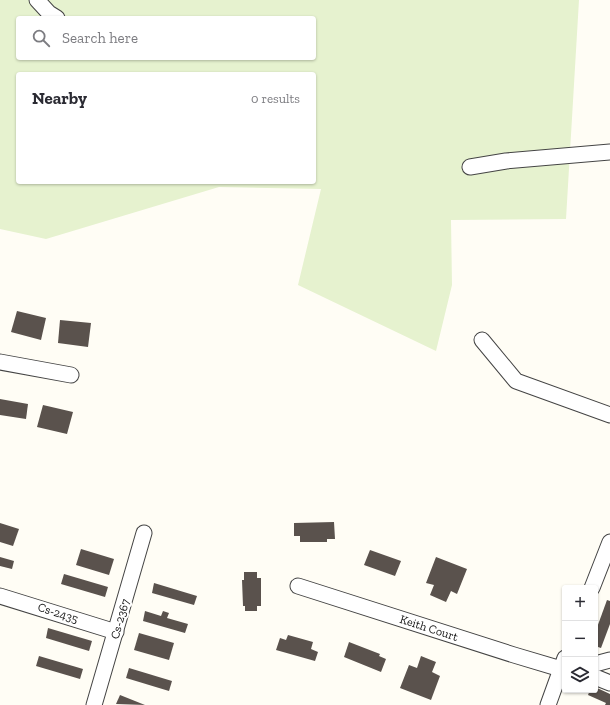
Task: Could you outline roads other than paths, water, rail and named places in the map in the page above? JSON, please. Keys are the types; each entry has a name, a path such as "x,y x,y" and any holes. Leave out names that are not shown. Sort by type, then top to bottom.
{"street":[{"path":"37,0 55,16"},
{"path":"470,167 506,161 610,152"},
{"path":"482,340 516,381 610,415"},
{"path":"0,362 71,375"},
{"name":"Cs-2367","path":"94,705 144,533"},
{"path":"594,585 606,566 610,542"},
{"name":"Keith Court","path":"298,586 514,655 562,663"},
{"name":"Cs-2435","path":"0,596 116,632"},
{"path":"598,663 610,660"},
{"path":"548,705 562,668"},
{"path":"598,678 610,684"}]}
